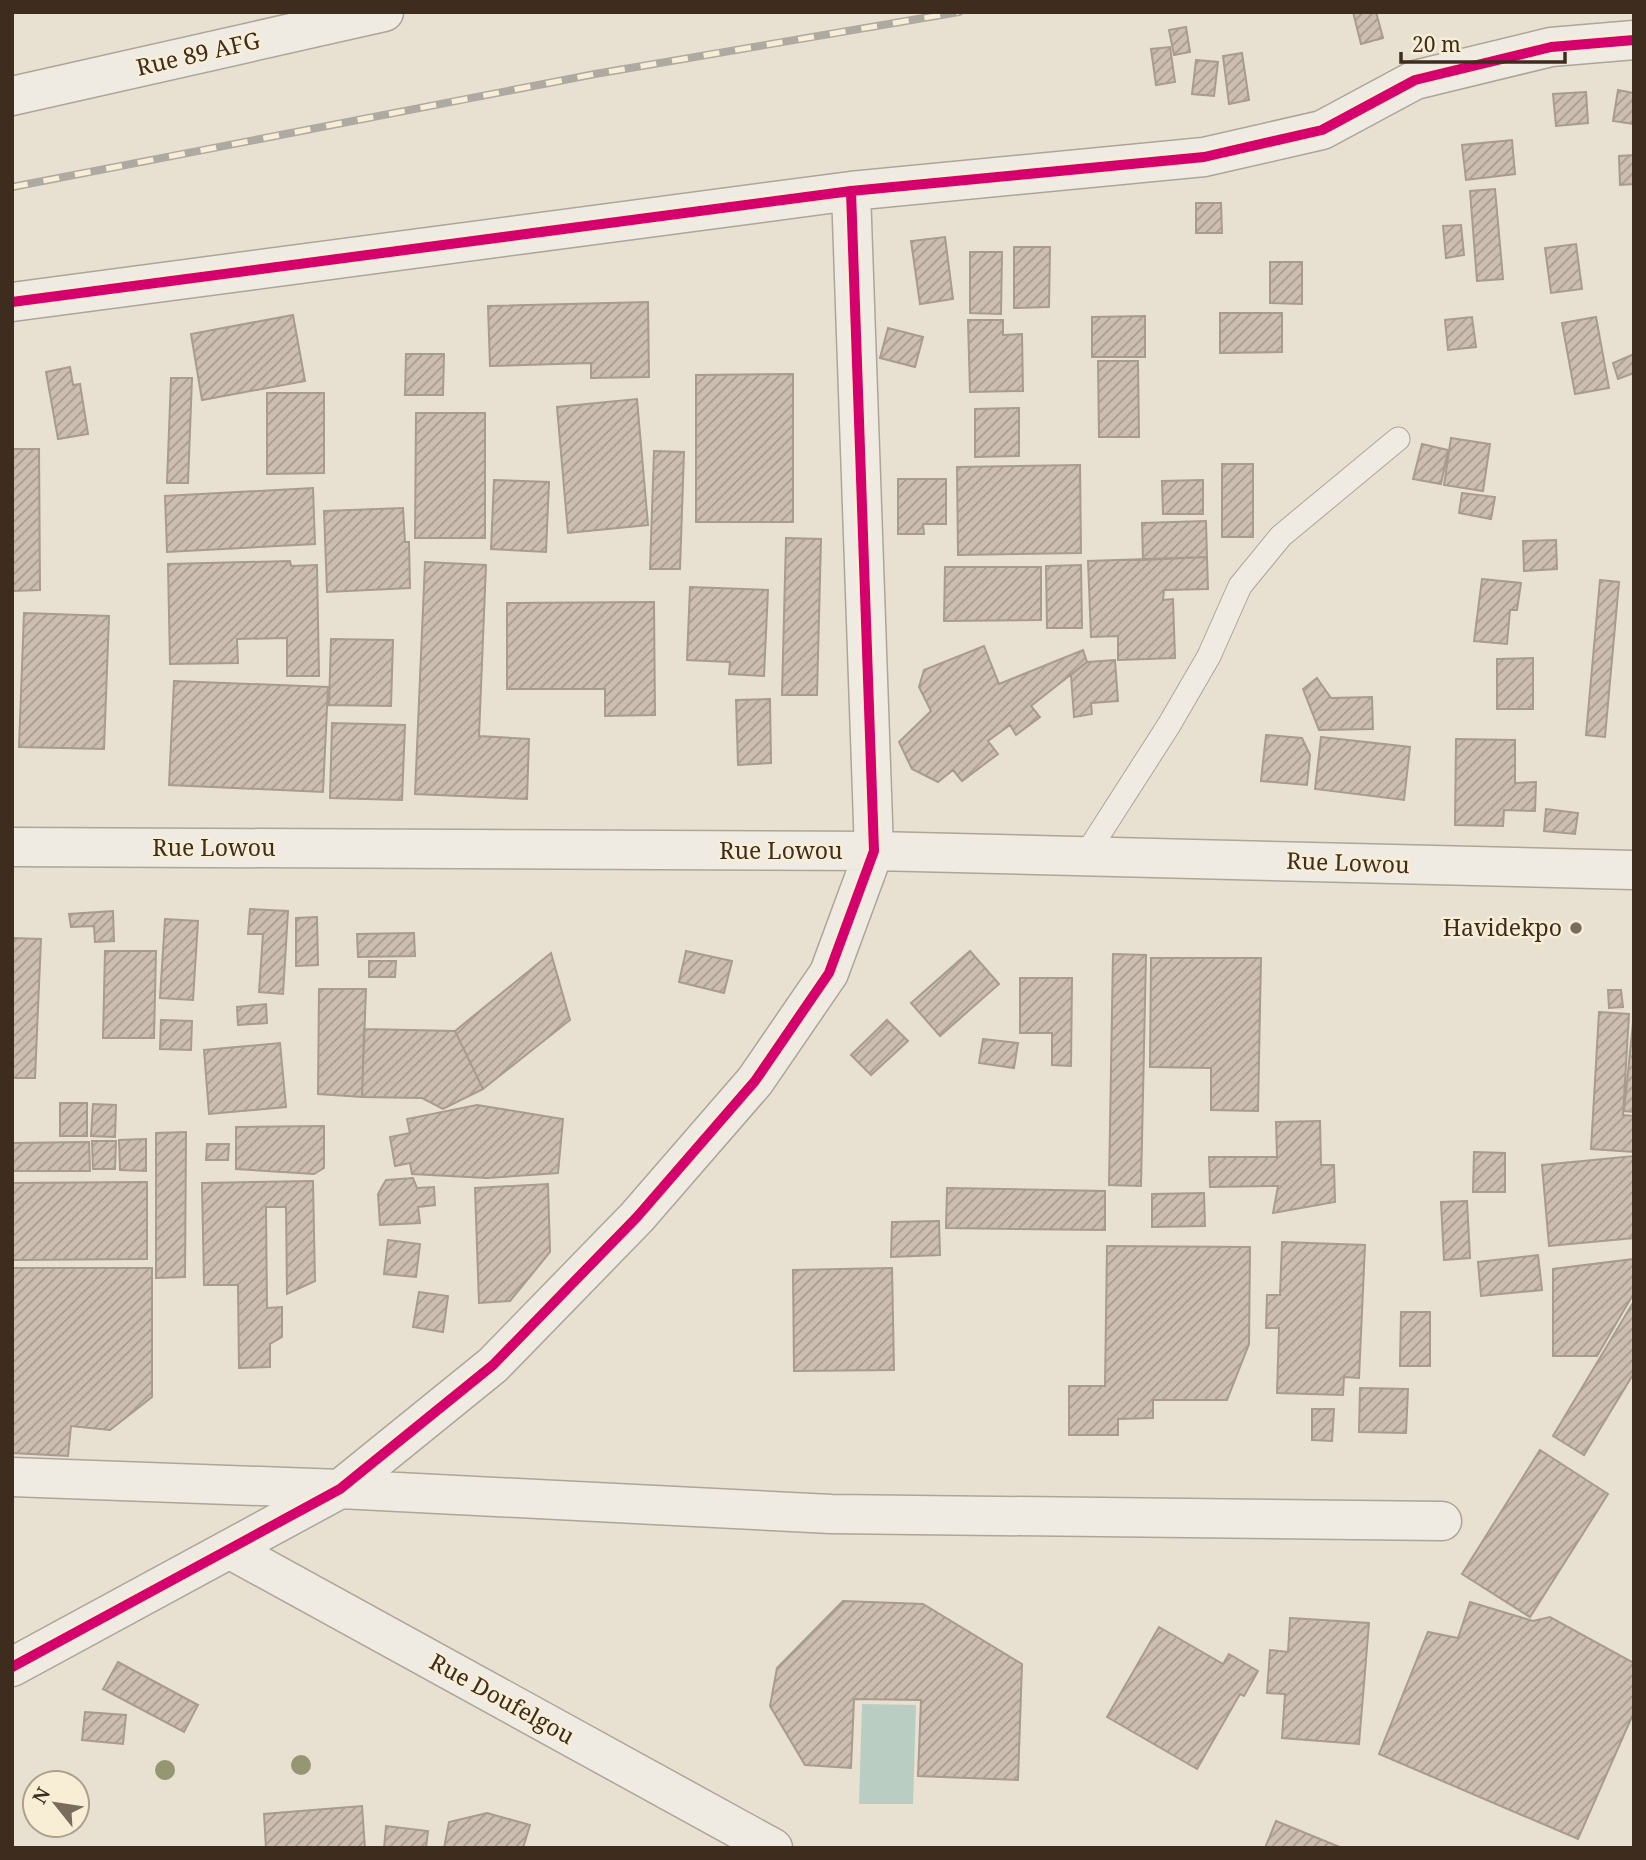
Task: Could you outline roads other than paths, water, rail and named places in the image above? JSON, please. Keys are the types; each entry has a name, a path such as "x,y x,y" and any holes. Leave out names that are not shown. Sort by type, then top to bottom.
{"street":[{"name":"Rue 89 AFG","path":"12,96 384,12"},
{"path":"12,302 851,191 1205,157 1322,130 1415,80 1551,47 1634,40"},
{"path":"12,1667 340,1489 492,1365 637,1217 755,1081 829,972 874,851 851,191"},
{"name":"Rue Lowou","path":"12,847 874,851 1634,870"},
{"path":"12,1477 340,1489 831,1514 1442,1521"},
{"name":"Rue Doufelgou","path":"231,1550 773,1848"}],"lane":[{"path":"1085,856 1169,725 1209,656 1240,586 1281,536 1398,439"}],"railway":[{"path":"12,187 595,74 959,12"}],"place":[{"name":"Havidekpo","path":"1576,928"}]}
